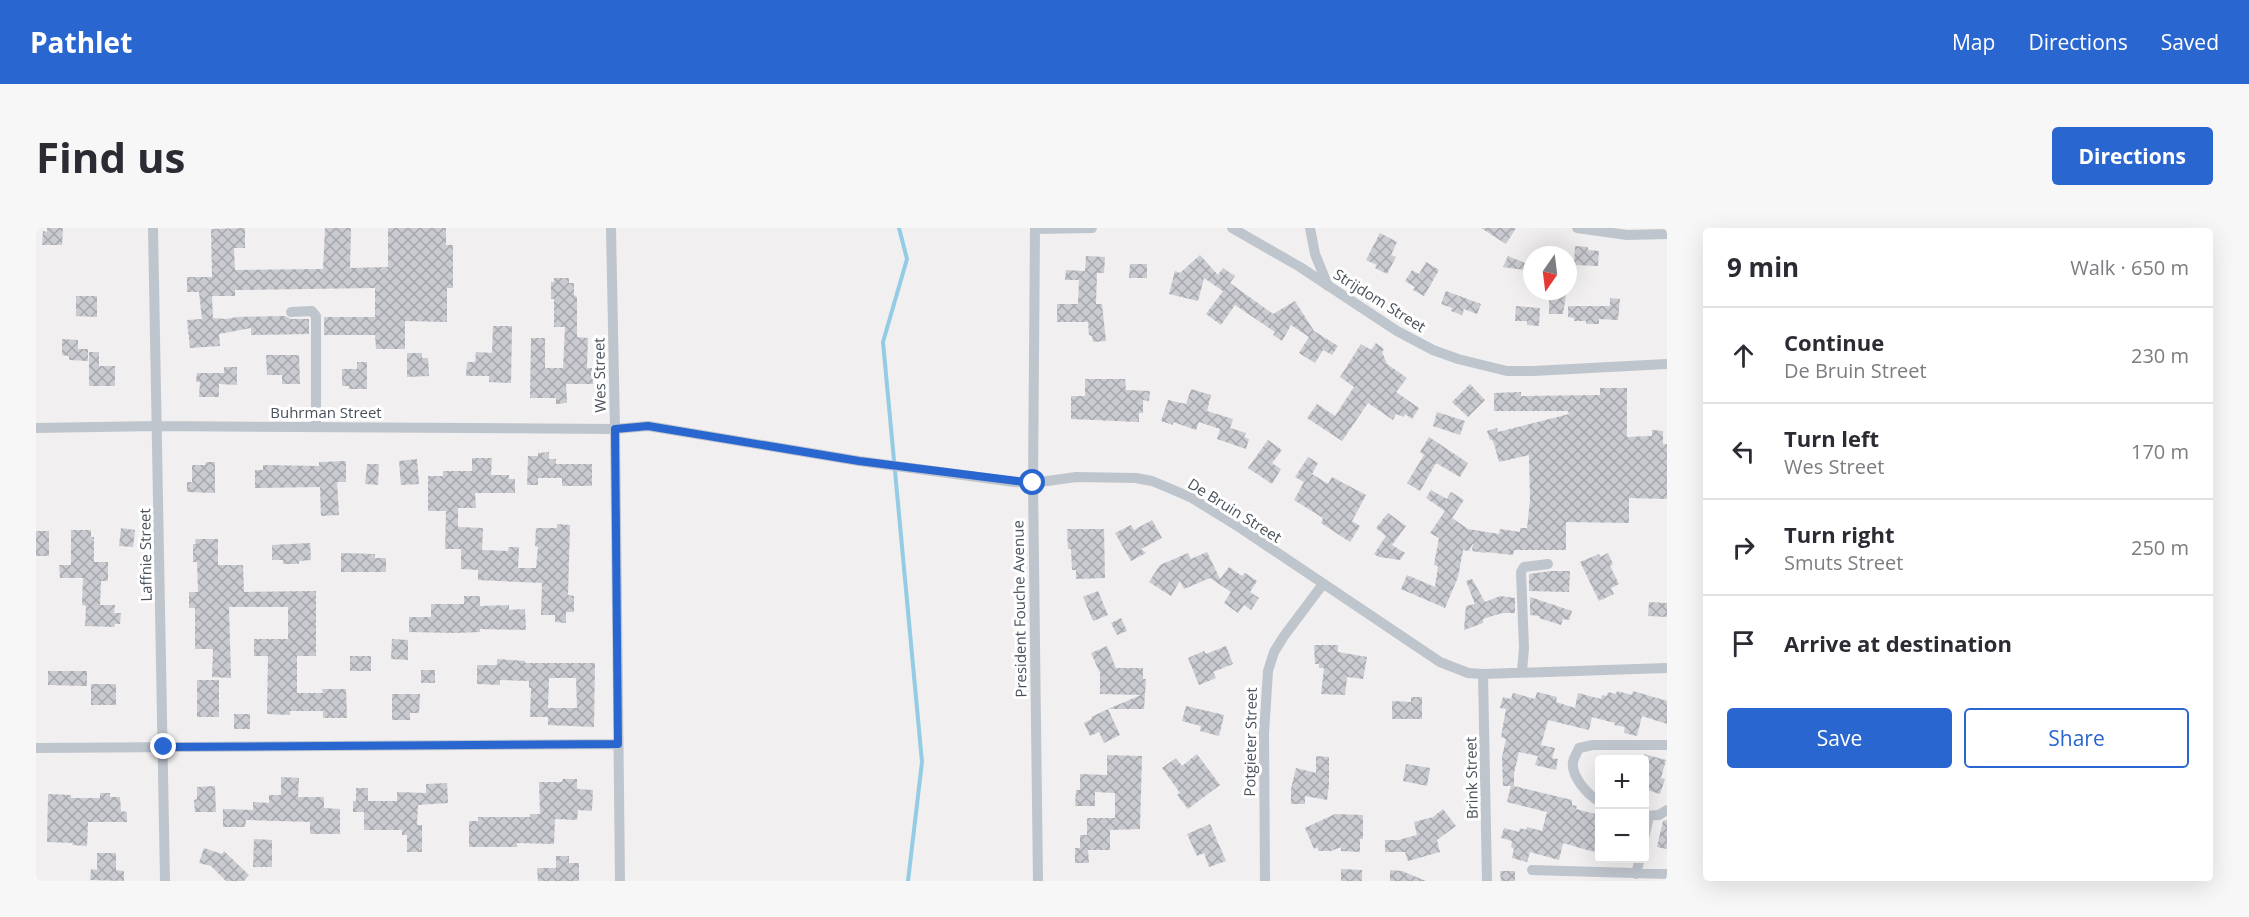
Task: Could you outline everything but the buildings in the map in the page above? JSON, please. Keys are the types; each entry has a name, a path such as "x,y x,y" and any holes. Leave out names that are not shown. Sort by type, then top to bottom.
{"street":[{"name":"Laffnie Street","path":"153,228 165,881"},
{"name":"Wes Street","path":"611,228 620,881"},
{"path":"1035,229 1092,228"},
{"name":"Strijdom Street","path":"1232,228 1397,331 1433,350 1482,366 1506,371 1533,371 1667,364"},
{"path":"1310,228 1315,254 1328,286"},
{"path":"1577,228 1627,235 1667,234"},
{"name":"President Fouche Avenue","path":"1035,229 1033,483 1038,881"},
{"path":"291,312 312,311 316,316 316,427"},
{"name":"Buhrman Street","path":"36,428 157,426 615,429"},
{"name":"De Bruin Street","path":"615,429 648,426 882,464 1033,483 1076,477 1136,478 1152,481 1191,498 1239,526 1440,662 1468,673 1667,668"},
{"path":"1522,671 1524,648 1521,572 1524,567 1548,564"},
{"name":"Potgieter Street","path":"1265,881 1264,733 1268,670 1274,652 1284,636 1323,584"},
{"name":"Brink Street","path":"1483,674 1487,881"},
{"path":"36,748 618,744"},
{"path":"1595,799 1575,775 1573,760 1579,748 1593,745 1667,745"},
{"path":"1649,817 1659,815 1667,810"},
{"path":"1636,874 1639,863"},
{"path":"1532,870 1636,874 1648,878 1667,874"}],"waterway":[{"path":"899,228 907,259 883,342 922,762 908,881"}],"route":[{"path":"164,747 618,744 615,429 648,426 859,461 1033,483"}]}
